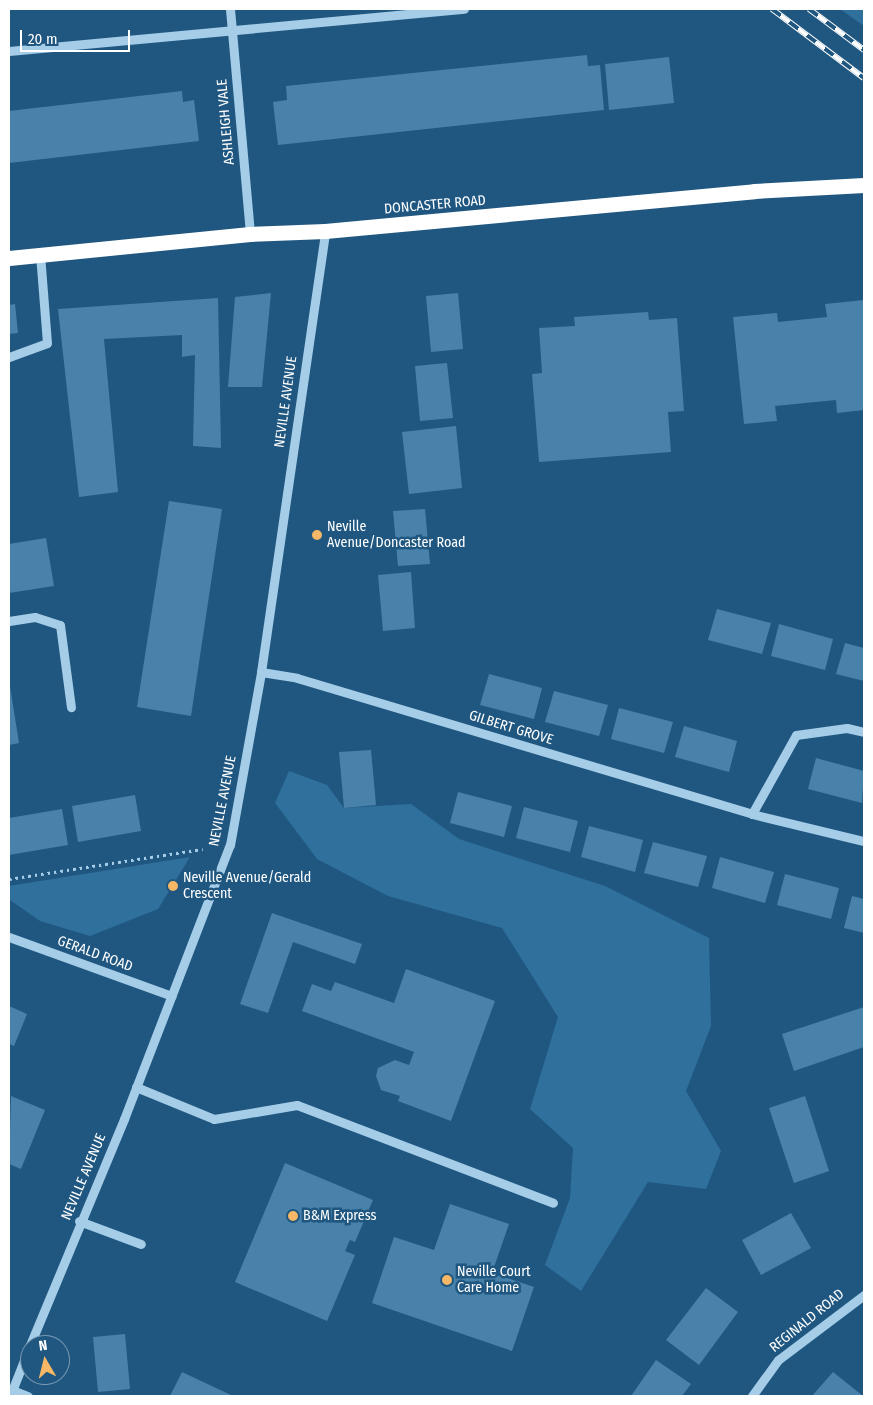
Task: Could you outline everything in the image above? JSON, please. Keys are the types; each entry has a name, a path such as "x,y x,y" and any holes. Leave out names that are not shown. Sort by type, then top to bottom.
{"highway":[{"name":"DONCASTER ROAD","path":"9,258 250,234 325,231 754,192 864,185"}],"street":[{"name":"ASHLEIGH VALE","path":"230,9 250,234"},
{"path":"9,51 464,9"},
{"name":"NEVILLE AVENUE","path":"34,1335 136,1087 230,845 261,672 325,231"},
{"path":"9,357 47,343 40,255"},
{"path":"9,621 35,617 60,625 71,707"},
{"name":"GILBERT GROVE","path":"261,672 297,678 752,814 864,841"},
{"path":"752,814 796,735 847,728 864,732"},
{"name":"GERALD ROAD","path":"9,936 172,996"},
{"path":"136,1087 214,1119 298,1105 553,1203"},
{"path":"80,1221 141,1244"},
{"name":"REGINALD ROAD","path":"752,1396 778,1360 864,1295"},
{"name":"NEVILLE AVENUE","path":"11,1393 20,1370"},
{"path":"11,1393 28,1396"}],"path":[{"path":"9,879 230,845"}],"shaded area":[{"path":"840,9 864,9 864,26"},
{"path":"289,771 327,785 344,808 411,804 459,839 605,886 709,938 711,1026 686,1091 721,1151 706,1189 648,1182 581,1291 545,1265 570,1198 573,1148 530,1109 558,1017 502,928 388,896 317,859 275,803"},
{"path":"190,857 158,909 90,936 40,921 10,900 9,886"}],"building":[{"path":"587,55 588,66 600,65 604,110 278,145 273,102 287,100 286,86"},
{"path":"669,57 674,103 609,110 605,64"},
{"path":"182,91 183,102 194,100 199,141 9,163 9,111"},
{"path":"271,293 262,387 228,387 235,297"},
{"path":"458,293 463,349 431,352 426,296"},
{"path":"218,298 221,448 193,446 195,355 182,357 182,335 104,339 118,492 79,497 58,309"},
{"path":"864,300 864,410 837,413 836,400 775,406 777,421 744,424 733,317 777,313 778,322 827,317 825,304"},
{"path":"15,304 18,333 9,334 9,305"},
{"path":"648,312 649,320 677,318 684,411 668,412 671,452 539,462 532,374 542,373 539,328 575,326 574,317"},
{"path":"447,363 453,418 420,421 415,366"},
{"path":"456,426 462,488 409,494 402,432"},
{"path":"169,501 222,509 191,716 137,707"},
{"path":"425,509 430,564 398,566 393,511"},
{"path":"46,538 54,586 9,593 9,544"},
{"path":"411,572 415,628 383,631 378,575"},
{"path":"717,609 771,623 762,654 708,640"},
{"path":"779,624 833,639 825,670 771,656"},
{"path":"845,643 864,648 864,681 836,674"},
{"path":"489,674 542,688 534,719 480,705"},
{"path":"9,680 19,743 9,745"},
{"path":"554,691 608,705 599,736 545,722"},
{"path":"619,708 673,722 664,753 611,739"},
{"path":"684,726 737,741 729,772 675,757"},
{"path":"371,750 376,805 344,808 339,752"},
{"path":"816,758 864,771 862,803 808,789"},
{"path":"458,792 512,806 504,837 450,823"},
{"path":"135,795 141,831 78,842 72,806"},
{"path":"524,807 578,821 570,852 516,838"},
{"path":"62,809 68,845 9,855 9,818"},
{"path":"589,826 643,840 635,872 581,857"},
{"path":"653,842 707,856 698,887 644,873"},
{"path":"720,857 774,872 765,903 712,888"},
{"path":"785,874 839,888 831,919 777,905"},
{"path":"852,896 864,899 864,933 844,928"},
{"path":"272,913 362,944 355,964 293,942 268,1013 240,1004"},
{"path":"406,969 495,1001 451,1121 398,1101 400,1096 381,1090 376,1076 378,1068 395,1060 409,1065 414,1052 302,1011 312,984 331,991 335,982 394,1003"},
{"path":"9,1006 27,1014 14,1046 9,1044"},
{"path":"864,1007 864,1047 794,1071 782,1034"},
{"path":"11,1096 45,1110 21,1169 9,1164"},
{"path":"805,1096 829,1171 794,1183 769,1108"},
{"path":"285,1163 373,1200 355,1242 350,1240 345,1251 355,1255 327,1321 235,1282"},
{"name":"Neville Court Care Home","path":"450,1204 509,1224 492,1273 534,1287 512,1351 372,1303 394,1237 434,1250"},
{"path":"791,1213 811,1248 761,1275 742,1240"},
{"path":"706,1288 738,1312 699,1365 666,1340"},
{"path":"125,1334 130,1389 98,1392 93,1337"},
{"path":"656,1360 691,1384 682,1396 631,1396"},
{"path":"182,1372 233,1396 170,1396"},
{"path":"833,1372 863,1396 812,1396"}],"railway":[{"path":"772,9 864,78"},
{"path":"809,9 864,50"}],"place":[{"name":"Neville Avenue/Doncaster Road","path":"317,535"},
{"name":"Neville Avenue/Gerald Crescent","path":"173,886"},
{"name":"B&M Express","path":"293,1216"},
{"name":"Neville Court Care Home","path":"447,1280"}]}
